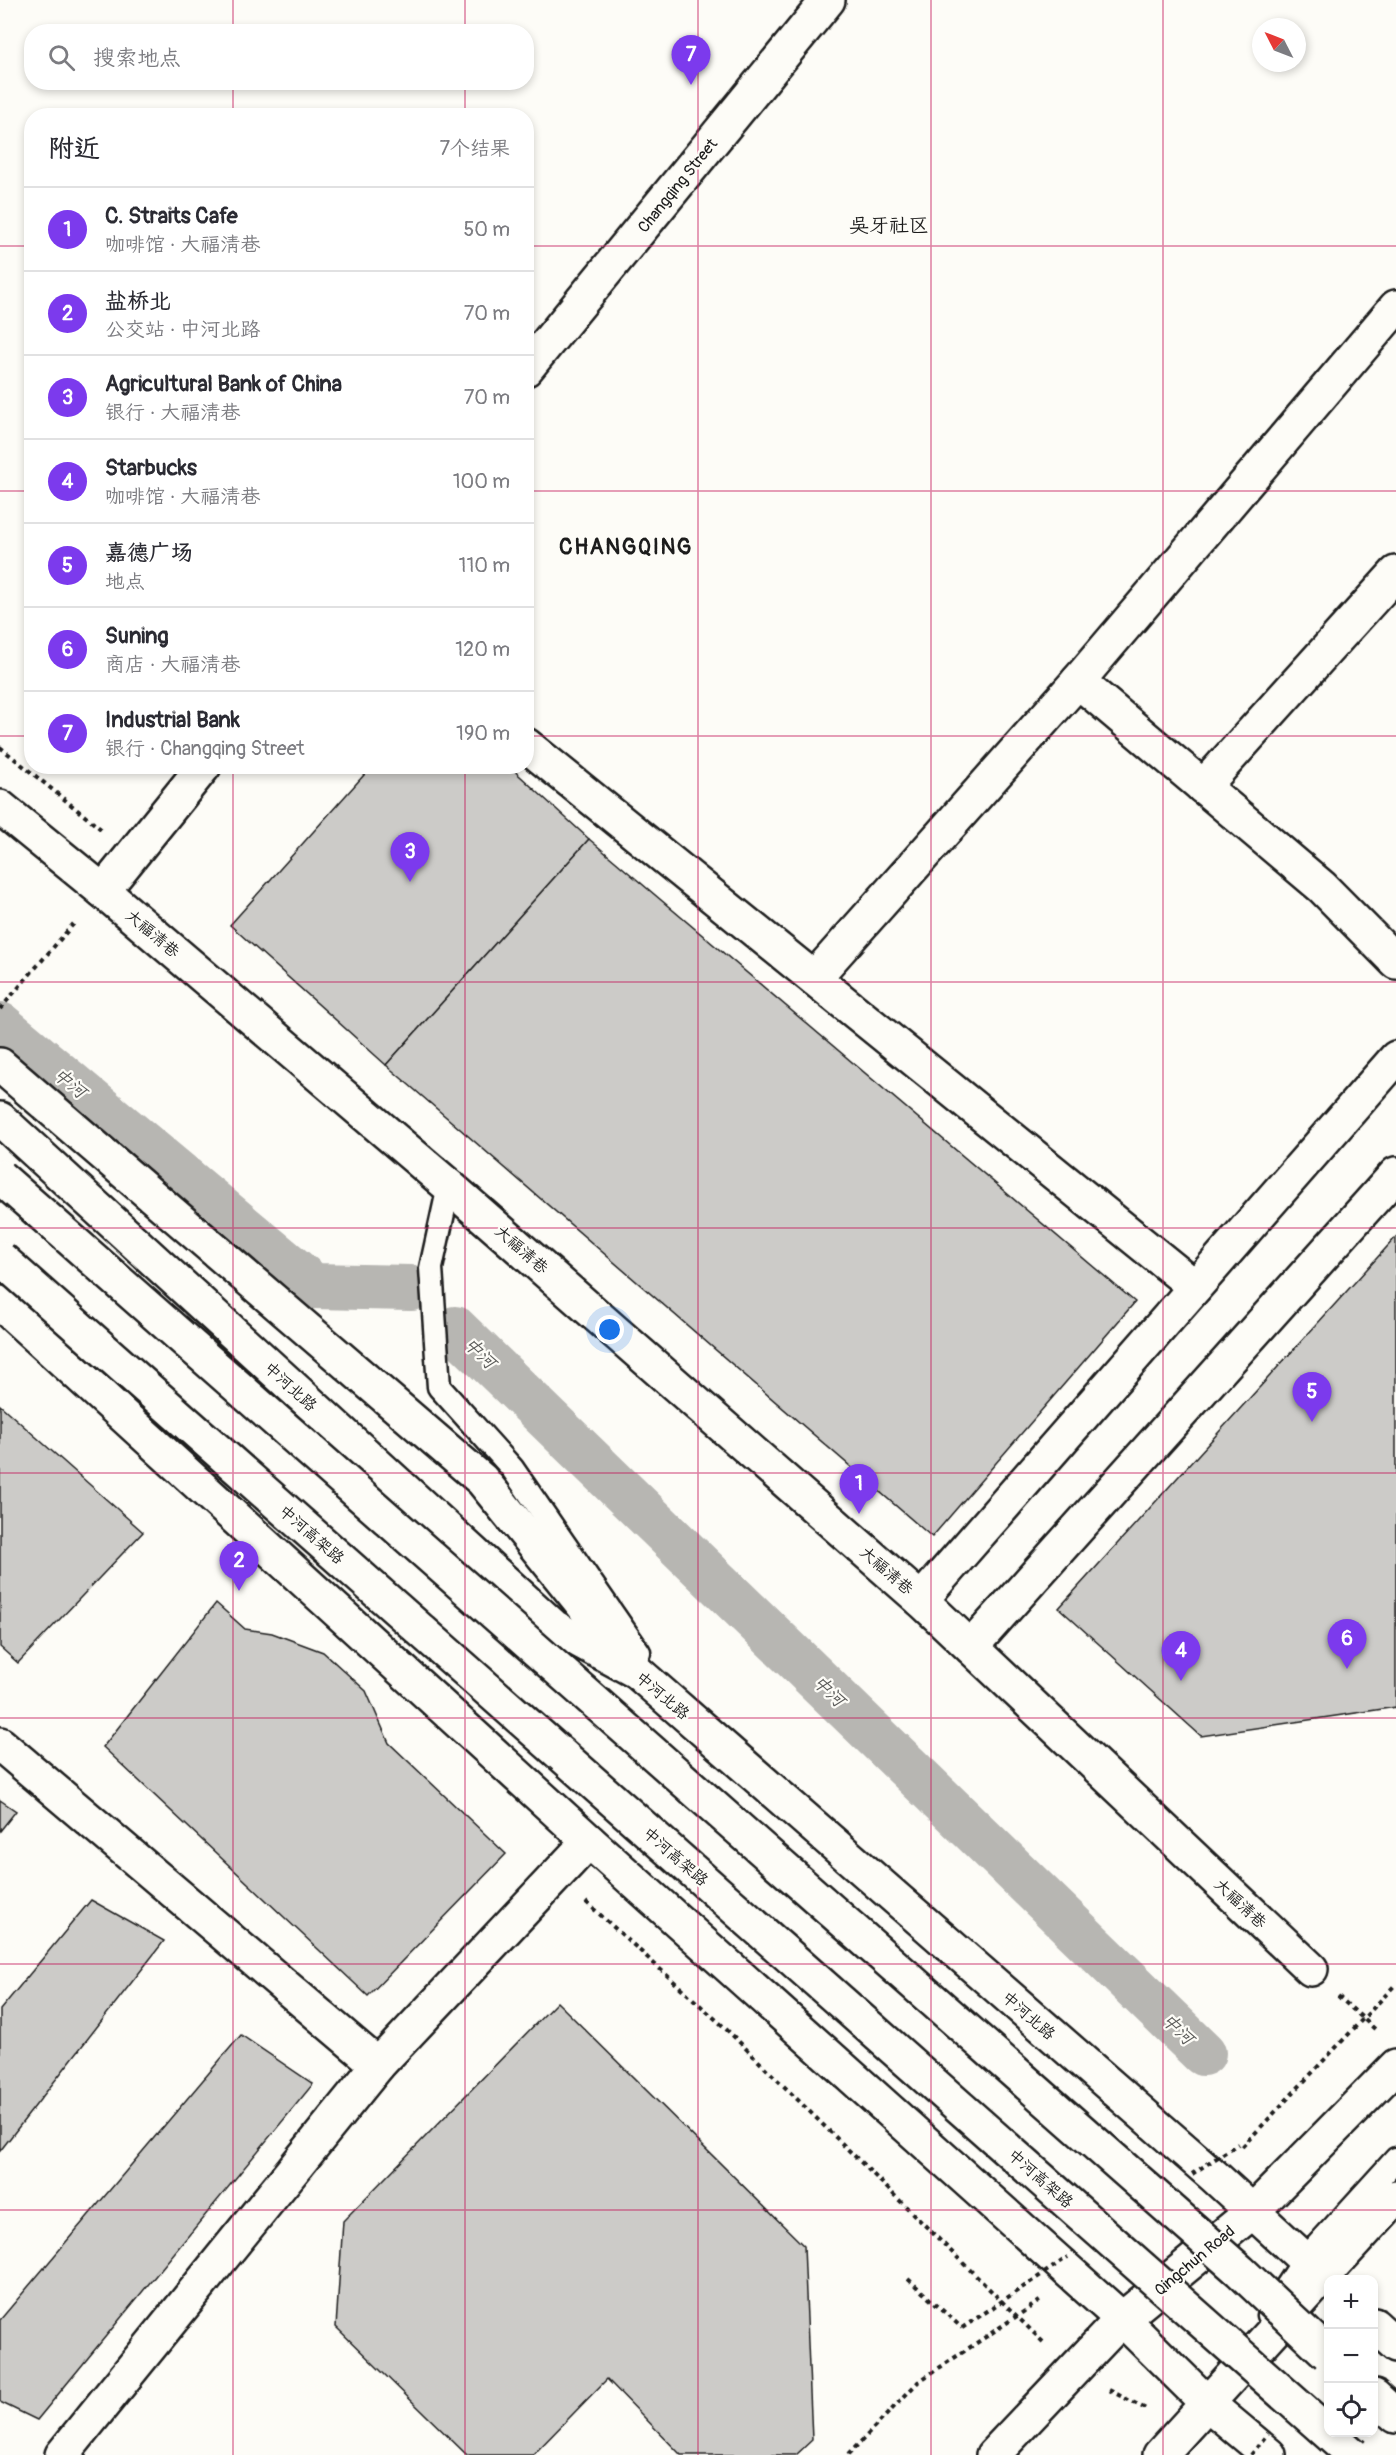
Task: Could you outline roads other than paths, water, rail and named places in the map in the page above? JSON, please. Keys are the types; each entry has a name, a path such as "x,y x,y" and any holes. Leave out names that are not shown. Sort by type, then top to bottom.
{"main road":[{"name":"Changqing Street","path":"534,359 828,0"},
{"path":"813,978 1078,681 1396,307"},
{"path":"1203,787 1396,573"},
{"path":"1078,681 1322,887 1393,953"},
{"path":"534,751 1195,1287"},
{"path":"103,891 198,774"},
{"name":"大福清巷","path":"0,807 103,891 449,1186 921,1600 1311,1969"},
{"path":"921,1600 1396,1058"},
{"path":"0,1065 482,1480 638,1672"},
{"name":"中河北路","path":"0,1119 554,1627 638,1672 1215,2176 1319,2272"},
{"path":"970,1647 1396,1174"},
{"path":"0,1177 1222,2256 1324,2349"},
{"name":"中河高架路","path":"0,1258 1353,2455"},
{"path":"0,1303 589,1841 1122,2319 1208,2404 1269,2455"},
{"path":"0,1744 378,2065"},
{"path":"62,2455 378,2065 589,1841"},
{"name":"Qingchun Road","path":"993,2455 1122,2319 1252,2212 1396,2066"},
{"path":"1160,2455 1208,2404 1319,2272 1396,2197"},
{"path":"1378,2329 1396,2345"},
{"path":"1378,2400 1396,2416"}],"lane":[{"path":"449,1186 430,1268 439,1387 512,1468 677,1707"},
{"path":"1319,2272 1396,2159"}],"waterway":[{"name":"中河","path":"0,1025 313,1286 411,1288"},
{"name":"中河","path":"455,1329 1203,2053"}],"place":[{"name":"Industrial Bank","path":"691,85"},
{"name":"Agricultural Bank of China","path":"410,882"},
{"name":"嘉德广场","path":"1312,1422"},
{"name":"C. Straits Cafe","path":"859,1514"},
{"name":"盐桥北","path":"239,1591"},
{"name":"Suning","path":"1347,1669"},
{"name":"Starbucks","path":"1181,1681"}],"district":[{"name":"吴牙社区","path":"889,225"},
{"name":"CHANGQING","path":"626,546"}]}
